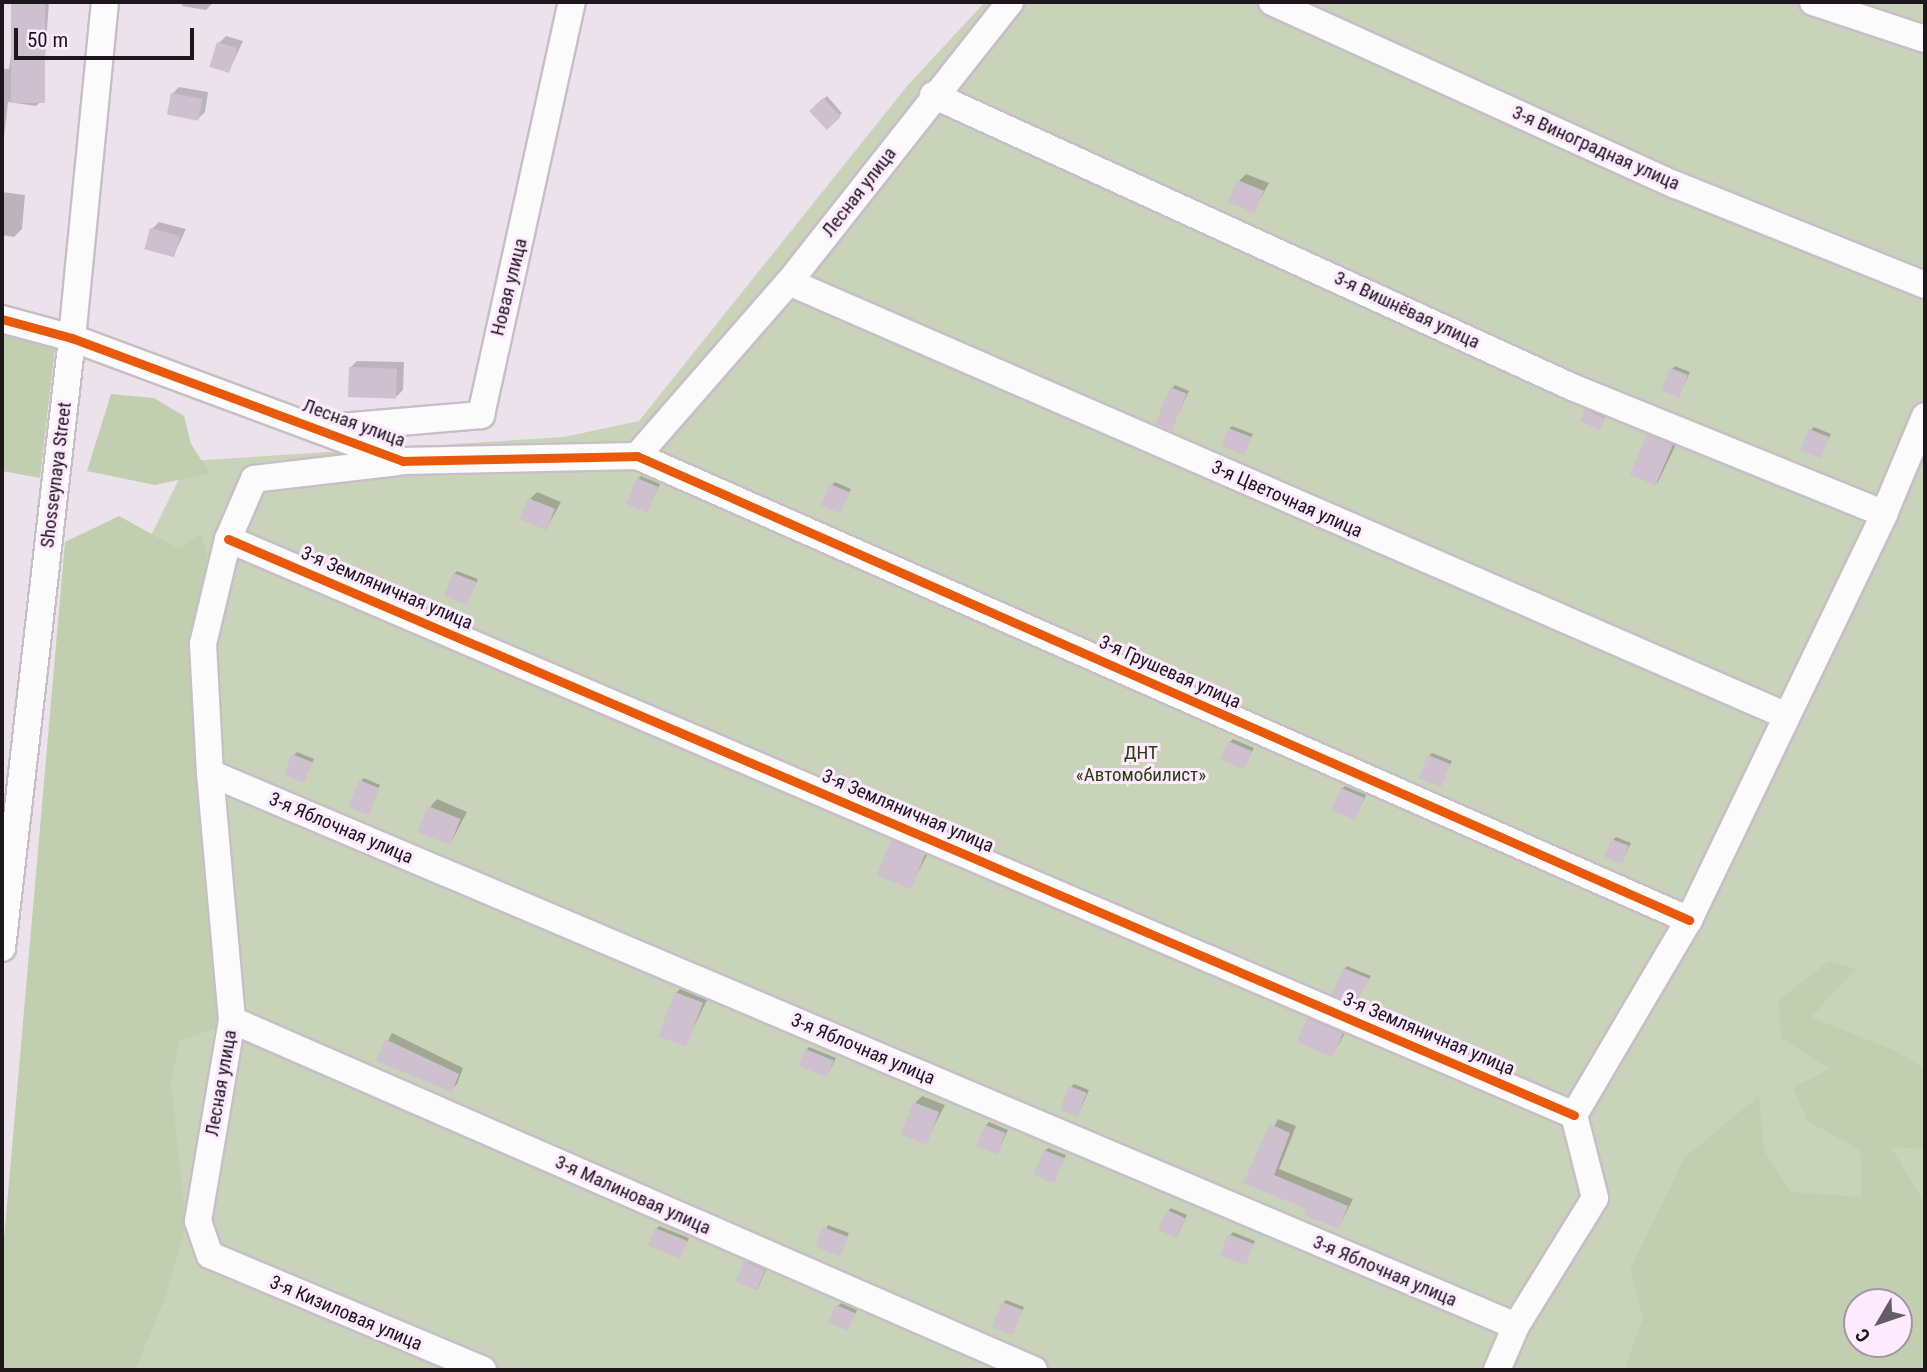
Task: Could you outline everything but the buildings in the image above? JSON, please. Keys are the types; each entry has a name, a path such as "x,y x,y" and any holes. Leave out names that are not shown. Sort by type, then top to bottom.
{"street":[{"name":"Shosseynaya Street","path":"2,948 72,338 105,2"},
{"name":"Новая улица","path":"320,429 481,415 572,2"},
{"name":"Лесная улица","path":"210,1255 198,1221 232,1020 209,773 203,644 228,539 254,479 403,461 637,456 789,282 933,95 1010,2"},
{"name":"3-я Виноградная улица","path":"1272,2 1676,185 1925,285"},
{"path":"1813,2 1925,39"},
{"name":"3-я Вишнёвая улица","path":"933,95 1572,387 1884,514"},
{"name":"3-я Цветочная улица","path":"789,282 1785,715"},
{"name":"Лесная улица","path":"2,319 72,338 403,461"},
{"path":"1497,1370 1516,1326 1595,1198 1574,1115 1689,920 1785,715 1884,514 1925,416"},
{"name":"3-я Грушевая улица","path":"637,456 1689,920"},
{"name":"3-я Земляничная улица","path":"228,539 1574,1115"},
{"name":"3-я Яблочная улица","path":"209,773 1516,1326"},
{"name":"3-я Малиновая улица","path":"232,1020 1034,1370"},
{"name":"3-я Кизиловая улица","path":"210,1255 483,1370"}],"green space":[{"name":"ДНТ «Автомобилист»","path":"985,2 1925,2 1925,1370 125,1370 99,640 188,461 564,437 639,421 908,85"},
{"path":"2,333 55,348 40,478 2,471"},
{"path":"111,394 154,398 184,416 191,444 210,473 155,485 87,471"},
{"path":"119,516 179,549 200,534 207,554 192,679 219,1027 179,1041 171,1084 186,1224 165,1299 135,1370 2,1370 2,1262 65,542"},
{"path":"1829,961 1856,969 1811,1017 1898,1052 1925,1069 1925,1149 1891,1147 1925,1204 1925,1370 1624,1370 1643,1318 1630,1269 1685,1157 1759,1096 1764,1150 1791,1192 1862,1197 1860,1150 1807,1121 1793,1087 1830,1069 1781,1038 1779,1000"}],"cycle path":[{"path":"2,319 72,338 403,461 637,456 1689,920"},
{"path":"228,539 1574,1115"}]}
